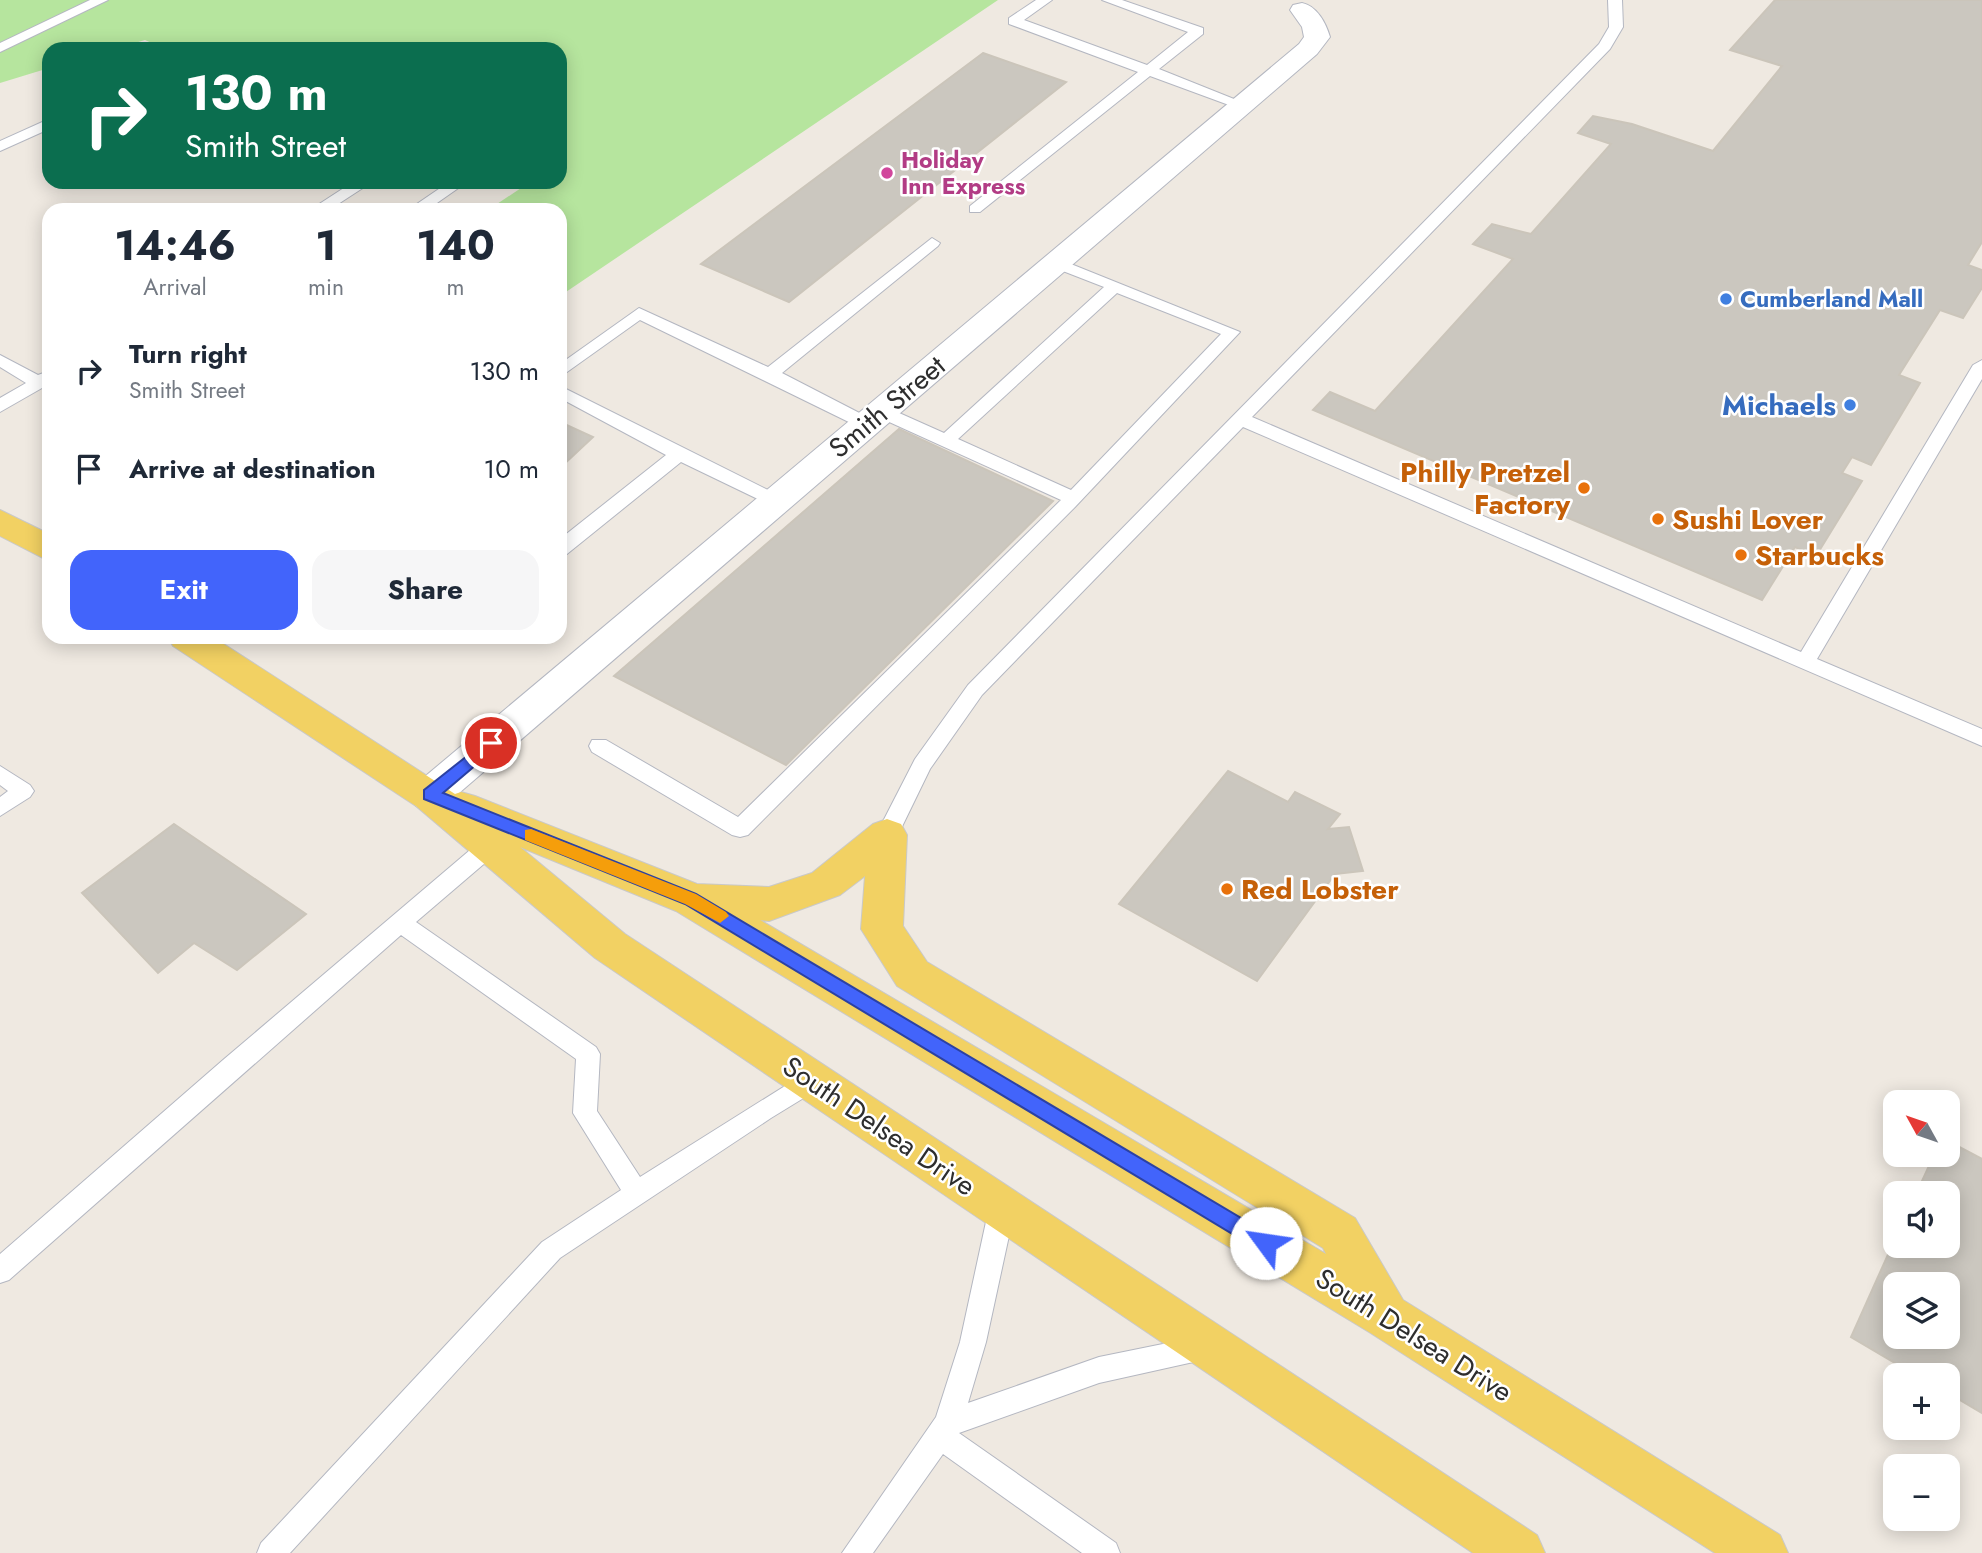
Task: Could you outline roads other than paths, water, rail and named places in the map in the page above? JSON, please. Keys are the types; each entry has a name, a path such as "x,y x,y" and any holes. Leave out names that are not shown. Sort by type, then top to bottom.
{"main road":[{"path":"0,521 42,545"},
{"name":"South Delsea Drive","path":"197,644 430,794 610,946 1519,1553"},
{"name":"South Delsea Drive","path":"430,794 691,899 1386,1315 1762,1553"},
{"path":"691,899 769,904 826,884 887,835"},
{"path":"887,835 882,929 912,974 1339,1233 1386,1315"}],"street":[{"name":"Smith Street","path":"430,794 1308,49 1317,37 1314,26 1302,10"}],"lane":[{"path":"0,48 101,0"},
{"path":"1045,0 1014,21 1242,104"},
{"path":"975,209 1198,31 1108,0"},
{"path":"887,835 922,765 975,690 1238,418 1605,46 1616,27 1615,0"},
{"path":"0,148 42,127"},
{"path":"330,203 352,189"},
{"path":"427,203 448,189"},
{"path":"770,374 932,243"},
{"path":"599,746 740,829 1073,498 1232,332 1056,263"},
{"path":"946,441 1115,286"},
{"path":"567,367 639,313 770,374 874,418 946,441 1073,498"},
{"path":"0,360 42,378"},
{"path":"1806,661 1982,365"},
{"path":"0,406 42,380"},
{"path":"567,395 776,501"},
{"path":"1238,418 1397,489 1982,738"},
{"path":"567,542 679,454"},
{"path":"0,774 23,791 0,808"},
{"path":"0,1271 399,922 491,845"},
{"path":"399,922 588,1054 584,1113 638,1195"},
{"path":"271,1553 551,1250 638,1195 762,1110 812,1081"},
{"path":"856,1553 944,1430 973,1342 1002,1208"},
{"path":"944,1430 1098,1370 1210,1347"},
{"path":"944,1430 1105,1553"}],"place":[{"name":"Holiday Inn Express","path":"887,173"},
{"name":"Cumberland Mall","path":"1726,299"},
{"name":"Michaels","path":"1850,405"},
{"name":"Philly Pretzel Factory","path":"1584,488"},
{"name":"Sushi Lover","path":"1658,519"},
{"name":"Starbucks","path":"1741,555"},
{"name":"Red Lobster","path":"1227,889"}]}
